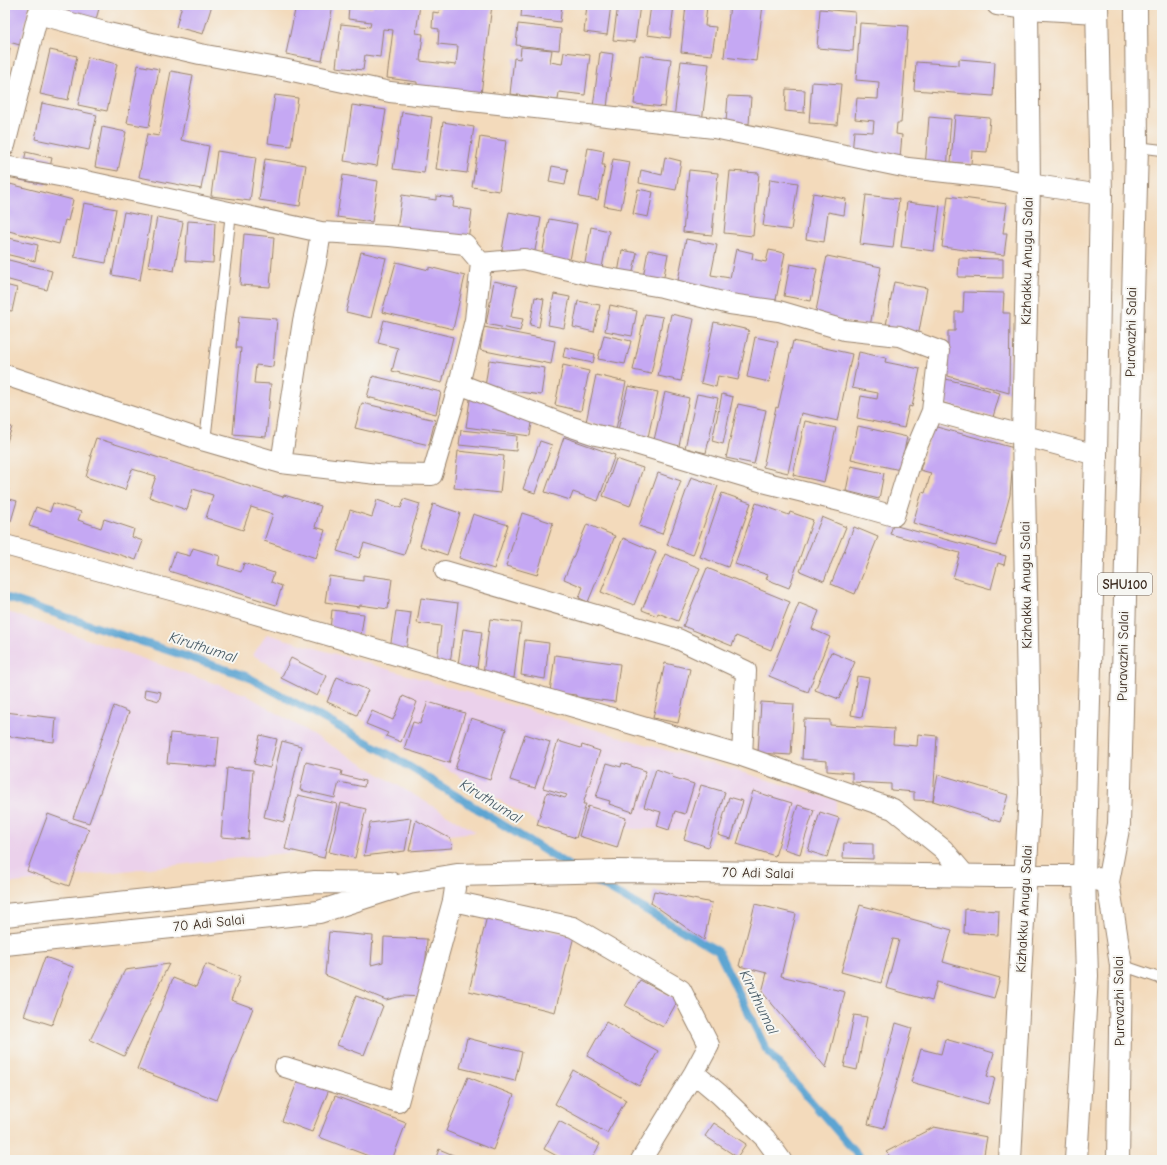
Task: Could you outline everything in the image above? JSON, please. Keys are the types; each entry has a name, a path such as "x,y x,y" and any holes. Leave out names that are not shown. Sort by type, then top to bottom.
{"main road":[{"name":"Puravazhi Salai","path":"1118,1160 1121,965 1108,882 1119,824 1136,147 1136,5"},
{"name":"Kizhakku Anugu Salai","path":"1010,1160 1030,793 1023,434 1029,184 1027,9"},
{"name":"SHU100","path":"1076,1160 1087,976 1084,876 1096,454 1101,195 1097,9"},
{"name":"70 Adi Salai","path":"5,944 319,912 409,883 457,875 615,871 1084,876 1108,882"},
{"name":"70 Adi Salai","path":"5,915 315,882 409,883"}],"street":[{"path":"998,5 1027,9 1097,9"},
{"path":"5,145 40,10 108,33 200,54 283,69 390,92 714,128 908,168 1000,178 1101,195"},
{"path":"5,166 86,181 320,232 390,236 465,244 481,262 475,320 459,384 432,475 377,474 281,463 205,441 5,375"},
{"path":"281,463 303,321 316,263 320,232"},
{"path":"459,384 596,435 629,442 763,482 894,516 910,461 932,411 939,351 899,336 844,330 779,312 730,304 662,287 590,275 524,259 481,262"},
{"path":"932,411 1096,454"},
{"path":"5,545 204,599 742,756 892,809 943,850 965,875"},
{"path":"445,571 678,639 746,671 742,756"},
{"path":"285,1067 398,1102 453,900 457,875"},
{"path":"453,900 573,927 682,990 709,1046 694,1074 641,1160"},
{"path":"694,1074 719,1094 765,1138 781,1160"}],"lane":[{"path":"1136,147 1162,150"},
{"path":"205,441 231,213"},
{"path":"1121,965 1162,979"}],"shaded area":[{"path":"5,611 245,694 476,832 5,884"},
{"path":"267,634 837,800 828,849 723,830 547,828 253,655"}],"building":[{"path":"5,5 30,5 20,45 5,41"},
{"path":"58,5 100,5 95,23 56,12"},
{"path":"182,5 212,5 203,34 176,27"},
{"path":"296,5 333,5 322,61 286,54"},
{"path":"373,5 420,5 416,33 423,34 420,61 456,65 458,46 438,44 439,29 432,28 433,12 439,13 440,5 492,5 481,94 417,87 417,82 387,78 393,30 383,29 380,57 365,55 363,70 336,67 341,24 370,27 371,22 348,19 349,6 372,8"},
{"path":"522,5 562,5 560,22 521,17"},
{"path":"587,5 611,5 607,35 584,32"},
{"path":"618,5 640,5 635,42 613,40"},
{"path":"651,5 674,5 670,38 647,35"},
{"path":"686,5 707,5 705,26 716,27 712,55 681,52"},
{"path":"730,5 763,5 756,61 724,57"},
{"path":"820,9 855,12 853,51 817,48"},
{"path":"860,23 908,26 901,123 897,123 896,134 902,135 900,158 852,154 854,131 873,132 874,121 855,119 857,98 878,99 879,82 856,80"},
{"path":"518,24 561,29 559,50 516,45"},
{"path":"5,47 10,48 6,72 5,72"},
{"path":"521,47 552,50 550,62 562,64 564,52 590,55 585,95 559,92 558,100 510,94 514,58 520,59"},
{"path":"50,50 77,56 68,100 40,94"},
{"path":"600,52 613,54 607,108 593,107"},
{"path":"640,55 671,59 665,107 634,104"},
{"path":"88,57 117,64 107,111 78,105"},
{"path":"959,59 995,62 993,96 914,90 916,62 959,65"},
{"path":"681,61 709,64 702,122 674,118"},
{"path":"138,65 159,69 149,127 127,123"},
{"path":"171,71 193,75 181,140 209,146 201,189 139,177 147,134 159,136"},
{"path":"812,82 841,84 837,125 809,123"},
{"path":"786,89 805,90 804,113 785,111"},
{"path":"275,95 298,98 291,146 268,143"},
{"path":"728,96 751,97 749,124 726,122"},
{"path":"42,103 97,115 89,150 35,139"},
{"path":"352,105 386,110 377,166 344,161"},
{"path":"402,112 432,117 424,173 393,169"},
{"path":"955,115 990,118 987,152 972,151 971,164 951,162"},
{"path":"929,117 951,119 947,169 925,167"},
{"path":"443,122 474,127 467,173 436,169"},
{"path":"102,127 126,132 118,171 95,167"},
{"path":"480,137 506,141 499,191 472,187"},
{"path":"588,148 604,151 602,165 605,165 598,200 579,197"},
{"path":"217,151 256,157 250,201 211,196"},
{"path":"26,152 52,158 46,185 20,180"},
{"path":"665,157 681,161 676,190 639,183 641,170 662,175"},
{"path":"265,159 306,165 300,206 259,200"},
{"path":"613,159 630,162 621,209 604,206"},
{"path":"552,166 568,169 565,185 549,182"},
{"path":"689,170 718,173 712,235 683,232"},
{"path":"730,171 759,173 753,236 724,233"},
{"path":"343,175 378,181 372,222 337,217"},
{"path":"770,179 798,183 791,230 763,226"},
{"path":"10,184 73,200 68,221 65,220 59,244 5,230 5,205"},
{"path":"638,189 653,192 648,217 633,214"},
{"path":"813,193 846,199 844,215 828,212 824,242 806,239"},
{"path":"402,195 436,200 436,196 454,198 453,207 472,210 468,240 397,229"},
{"path":"866,195 899,199 893,248 860,244"},
{"path":"948,196 1007,204 1003,233 1007,233 1004,255 942,247"},
{"path":"907,202 940,206 934,251 901,247"},
{"path":"84,203 116,209 106,263 74,257"},
{"path":"124,212 151,217 140,280 112,275"},
{"path":"509,212 541,218 534,256 502,250"},
{"path":"157,217 183,222 174,271 148,266"},
{"path":"549,219 577,224 569,265 541,260"},
{"path":"188,221 215,223 213,263 185,261"},
{"path":"591,227 609,231 601,273 584,269"},
{"path":"244,234 274,237 270,287 240,285"},
{"path":"5,237 38,245 35,261 5,254"},
{"path":"686,239 717,245 711,275 730,278 736,249 753,253 752,259 766,262 769,250 785,253 775,305 677,286"},
{"path":"622,250 637,253 632,276 618,273"},
{"path":"648,250 668,254 662,287 642,283"},
{"path":"361,252 386,258 371,318 346,312"},
{"path":"827,256 881,267 870,326 815,316"},
{"path":"959,258 1003,259 1003,278 958,277"},
{"path":"5,259 52,271 47,290 5,279"},
{"path":"396,262 429,270 429,267 465,276 453,329 382,312"},
{"path":"790,264 817,269 811,301 784,296"},
{"path":"494,281 517,286 511,317 523,319 520,331 486,324"},
{"path":"894,282 927,288 918,337 885,331"},
{"path":"5,285 17,288 12,311 5,310"},
{"path":"964,292 1004,293 1003,313 1010,313 1009,393 948,376 948,331 955,331 955,312 963,312"},
{"path":"554,294 570,297 564,328 548,325"},
{"path":"535,297 544,299 539,327 530,325"},
{"path":"578,301 600,305 594,332 573,327"},
{"path":"610,305 637,311 632,336 605,331"},
{"path":"645,314 663,317 651,374 633,370"},
{"path":"671,314 694,319 681,381 658,376"},
{"path":"239,316 277,319 273,367 256,365 254,383 271,384 266,437 233,434 241,348 236,348"},
{"path":"384,320 453,337 442,383 392,371 398,348 378,343"},
{"path":"714,322 749,330 738,380 718,376 716,387 701,383"},
{"path":"484,327 555,341 551,364 480,350"},
{"path":"604,335 631,341 625,364 598,359"},
{"path":"755,337 778,342 769,382 747,377"},
{"path":"793,341 852,354 838,421 801,413 788,473 763,467 776,407 778,408"},
{"path":"565,347 595,354 593,363 563,357"},
{"path":"859,352 886,358 885,362 920,369 912,407 909,406 904,428 857,418 861,396 877,399 878,393 852,388"},
{"path":"489,360 545,368 541,395 485,387"},
{"path":"563,365 589,371 581,411 555,405"},
{"path":"596,375 626,382 616,429 586,422"},
{"path":"373,376 441,392 436,414 367,397"},
{"path":"946,379 1000,393 993,417 940,402"},
{"path":"628,386 658,392 648,437 618,430"},
{"path":"665,392 689,398 679,446 654,440"},
{"path":"471,393 535,402 530,436 466,427"},
{"path":"697,394 718,398 706,453 685,448"},
{"path":"722,394 733,397 723,444 712,441"},
{"path":"362,403 435,420 429,445 355,428"},
{"path":"738,404 766,410 754,464 726,458"},
{"path":"805,421 836,428 824,482 793,475"},
{"path":"5,425 12,427 5,447"},
{"path":"858,426 907,437 900,470 851,459"},
{"path":"933,426 1014,448 1010,495 996,546 913,523 922,492 925,493 931,473 920,470"},
{"path":"461,430 517,436 516,451 459,445"},
{"path":"564,437 615,455 598,501 573,492 570,500 545,492"},
{"path":"96,438 283,497 284,495 321,506 315,527 325,530 316,558 264,541 273,514 251,507 243,530 206,518 213,495 193,489 187,510 149,497 156,476 132,469 125,490 86,477 92,456 90,456"},
{"path":"540,441 552,445 535,493 523,489"},
{"path":"458,451 504,456 500,493 454,488"},
{"path":"616,459 643,468 630,506 603,496"},
{"path":"851,466 884,473 879,499 846,491"},
{"path":"658,473 681,481 662,534 639,526"},
{"path":"691,477 718,486 693,555 667,545"},
{"path":"5,487 9,489 6,498 17,501 11,521 5,519"},
{"path":"722,493 751,503 728,567 700,557"},
{"path":"404,499 420,504 404,555 364,543 359,558 337,551 350,510 372,517 377,500 401,508"},
{"path":"53,503 81,512 78,520 101,528 104,519 134,529 132,537 143,541 136,560 29,526 36,507 50,512"},
{"path":"756,503 789,515 790,512 813,520 789,588 766,579 768,575 735,564"},
{"path":"433,504 460,513 447,555 420,546"},
{"path":"522,513 553,523 537,575 506,566"},
{"path":"473,514 508,525 494,569 459,558"},
{"path":"822,517 846,527 824,581 800,571"},
{"path":"587,524 615,536 588,602 579,598 583,587 564,579"},
{"path":"893,525 1006,556 1004,565 998,563 991,589 953,578 960,553 890,534"},
{"path":"854,527 878,537 855,594 831,584"},
{"path":"623,538 656,552 634,605 601,592"},
{"path":"193,548 220,556 218,565 241,572 244,563 274,573 271,582 282,586 276,605 169,571 175,552 190,556"},
{"path":"665,554 700,568 678,621 658,613 657,616 642,610"},
{"path":"707,568 790,602 771,650 736,636 732,646 683,626"},
{"path":"363,575 392,579 388,609 360,605 359,607 325,602 329,576 363,581"},
{"path":"421,598 458,603 450,664 437,662 441,626 417,623"},
{"path":"799,603 819,611 812,629 830,637 808,692 769,676"},
{"path":"332,610 364,614 361,635 330,630"},
{"path":"396,611 411,613 406,651 390,648"},
{"path":"490,619 521,623 514,678 483,674"},
{"path":"463,629 482,632 476,675 457,672"},
{"path":"525,640 549,643 545,679 521,675"},
{"path":"831,652 855,662 839,699 815,690"},
{"path":"555,655 620,664 615,702 550,692"},
{"path":"291,658 327,676 317,696 281,678"},
{"path":"665,663 690,669 678,723 653,718"},
{"path":"857,676 869,678 862,717 851,715"},
{"path":"337,677 368,690 357,715 327,702"},
{"path":"145,689 161,692 159,701 144,697"},
{"path":"403,696 417,702 401,742 386,736 388,733 366,724 372,711 393,720"},
{"path":"428,702 465,713 449,763 404,749 413,722 420,724"},
{"path":"761,702 794,704 791,755 758,753"},
{"path":"114,706 129,712 89,823 73,818"},
{"path":"5,712 56,718 54,742 5,736"},
{"path":"471,718 506,729 490,780 455,769"},
{"path":"804,719 830,720 830,725 894,729 893,744 917,746 918,734 937,736 933,801 914,800 914,792 891,790 891,784 852,782 852,773 827,771 827,761 802,759"},
{"path":"170,733 219,737 216,767 167,763"},
{"path":"525,734 550,742 535,788 510,780"},
{"path":"260,735 277,739 270,768 254,764"},
{"path":"282,741 301,746 284,822 264,817"},
{"path":"558,741 581,748 582,745 600,751 583,804 586,804 576,838 537,825 547,792 565,798 567,795 543,788"},
{"path":"306,762 342,771 341,775 365,781 364,787 339,782 335,798 300,790"},
{"path":"607,763 621,767 622,763 646,771 633,812 609,804 610,801 596,797"},
{"path":"227,768 253,770 248,839 221,837"},
{"path":"656,769 673,775 672,777 694,784 685,814 675,811 669,830 657,826 661,812 644,807"},
{"path":"938,774 1008,795 1000,822 933,801"},
{"path":"701,785 725,792 708,847 684,839"},
{"path":"753,791 792,803 775,856 737,844"},
{"path":"298,795 337,804 324,858 285,849"},
{"path":"729,797 743,801 731,839 718,835"},
{"path":"341,803 366,809 355,858 329,852"},
{"path":"798,805 814,810 800,854 784,849"},
{"path":"588,806 626,818 617,848 579,836"},
{"path":"820,812 839,818 827,857 808,851"},
{"path":"48,814 89,829 69,886 27,871"},
{"path":"411,818 405,851 364,856 370,823"},
{"path":"416,820 451,839 452,848 409,851"},
{"path":"844,843 873,844 873,859 843,858"},
{"path":"654,891 712,903 704,940 651,903"},
{"path":"755,904 796,914 781,976 845,992 826,1068 762,992 767,973 739,966"},
{"path":"860,905 952,930 943,962 1000,978 994,998 937,982 932,1001 886,988 899,940 893,939 881,983 841,972"},
{"path":"965,909 999,911 998,935 964,933"},
{"path":"487,916 574,936 555,1012 469,991"},
{"path":"329,932 373,936 371,965 383,962 384,937 427,939 424,997 402,996 386,1000 325,975"},
{"path":"45,957 73,967 52,1025 24,1016"},
{"path":"169,964 124,1056 90,1040 125,970"},
{"path":"206,964 240,977 231,1000 253,1008 217,1100 137,1069 173,978 196,987"},
{"path":"640,980 678,1000 663,1027 625,1006"},
{"path":"356,996 383,1006 364,1055 337,1045"},
{"path":"854,1015 867,1017 857,1070 844,1067"},
{"path":"606,1022 658,1051 639,1086 587,1056"},
{"path":"896,1023 912,1028 884,1128 868,1124"},
{"path":"467,1038 522,1052 515,1081 460,1068"},
{"path":"945,1039 994,1053 987,1076 995,1078 988,1104 911,1082 921,1049 941,1054"},
{"path":"573,1070 626,1100 607,1133 555,1104"},
{"path":"300,1075 330,1087 312,1132 282,1121"},
{"path":"468,1077 514,1095 493,1150 446,1131"},
{"path":"335,1096 406,1123 392,1160 379,1160 319,1137"},
{"path":"559,1121 600,1144 591,1160 564,1160 544,1149"},
{"path":"714,1123 746,1144 737,1157 705,1136"},
{"path":"934,1127 987,1137 983,1160 894,1160 886,1152"},
{"path":"439,1149 465,1160 435,1160"}],"waterway":[{"name":"Kiruthumal","path":"5,597 246,676 392,756 571,867"},
{"name":"Kiruthumal","path":"588,877 718,951 766,1049 862,1160"}]}
